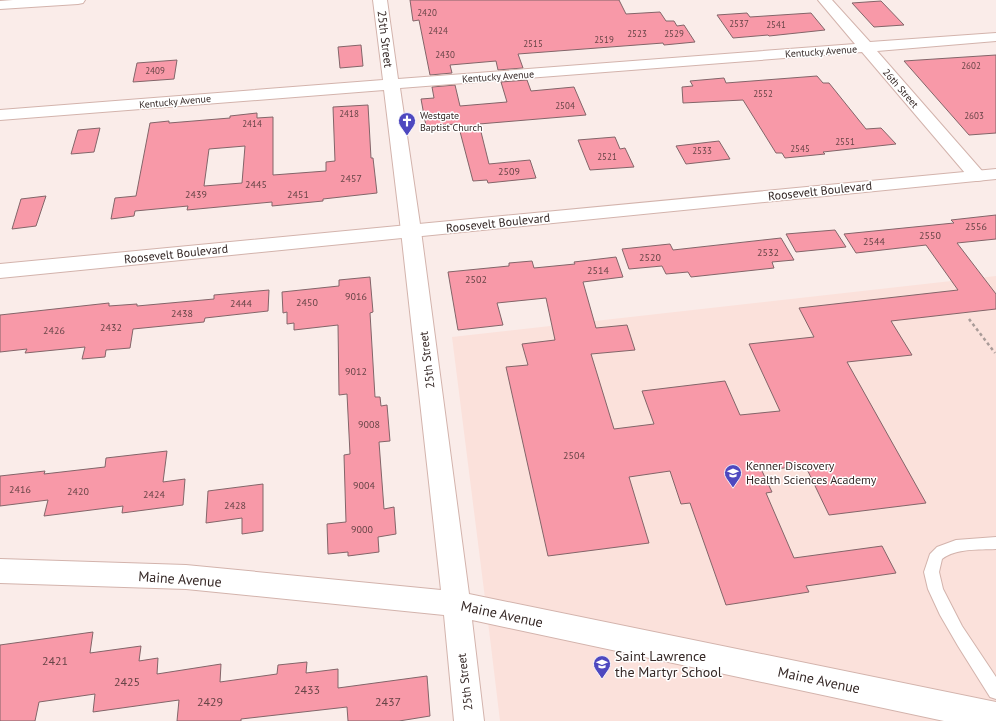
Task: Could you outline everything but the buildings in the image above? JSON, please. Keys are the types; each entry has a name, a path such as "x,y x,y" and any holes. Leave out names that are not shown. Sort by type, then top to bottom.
{"street":[{"path":"0,5 78,0"},
{"name":"25th Street","path":"380,0 390,84 411,231 457,604 469,721"},
{"name":"26th Street","path":"825,0 977,176"},
{"name":"Kentucky Avenue","path":"0,115 996,37"},
{"name":"Roosevelt Boulevard","path":"0,271 996,174"},
{"name":"Maine Avenue","path":"0,571 186,577 457,604 996,717"}],"lane":[{"path":"996,543 955,547 945,550 937,555 932,563 931,573 939,599 955,630 996,691"}],"path":[{"path":"969,319 995,353"}],"shaded area":[{"name":"Kenner Discovery Health Sciences Academy","path":"996,276 996,721 500,721 452,337"}],"place":[{"name":"Westgate Baptist Church","path":"407,136"},
{"name":"Kenner Discovery Health Sciences Academy","path":"733,488"},
{"name":"Saint Lawrence the Martyr School","path":"602,679"}]}
